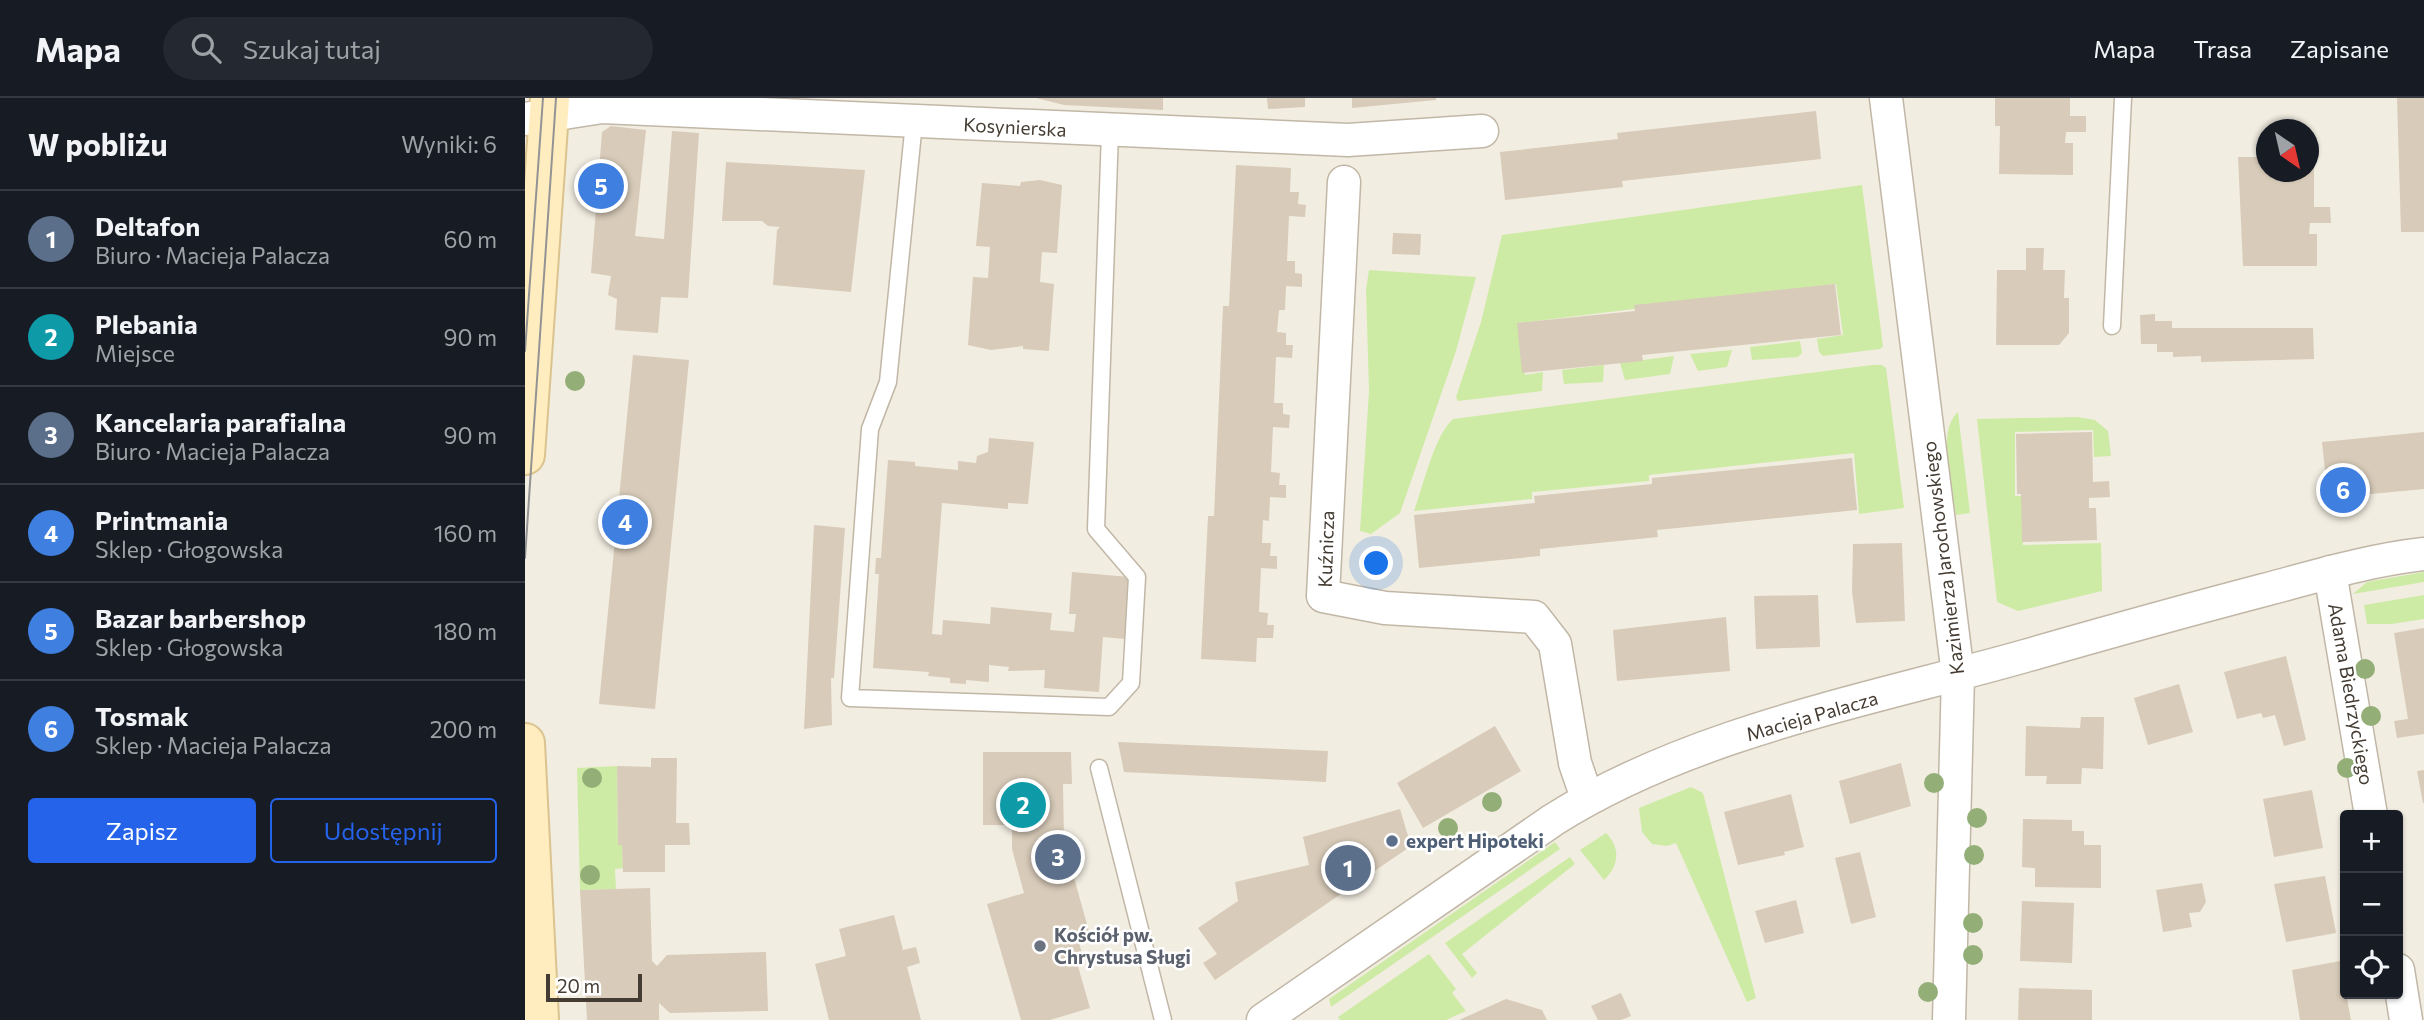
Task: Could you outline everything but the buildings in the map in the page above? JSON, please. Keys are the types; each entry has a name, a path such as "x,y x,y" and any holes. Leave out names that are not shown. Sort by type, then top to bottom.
{"street":[{"name":"Kazimierza Jarochowskiego","path":"1886,98 1958,675 1949,1020"},
{"name":"Kosynierska","path":"541,111 602,107 1110,132 1347,140 1482,131"},
{"path":"525,454 541,111"},
{"name":"Kuźnicza","path":"1343,182 1323,596 1385,608 1534,617 1555,644 1575,763 1587,798"},
{"name":"Macieja Palacza","path":"1263,1020 1587,798 1697,750 2330,572 2424,554"},
{"name":"Adama Biedrzyckiego","path":"2330,572 2370,810"},
{"path":"525,743 539,1020"},
{"path":"2403,999 2406,1020"}],"lane":[{"path":"2112,326 2123,98"},
{"path":"914,122 888,382 870,429 850,698 1109,708 1132,683 1137,577 1096,529 1110,132"},
{"path":"1098,768 1163,1020"}],"green space":[{"path":"1862,185 1883,346 1880,349 1823,356 1819,352 1817,339 1843,335 1836,284 1519,323 1525,375 1543,372 1542,391 1458,401 1456,397 1481,322 1502,235"},
{"path":"1369,270 1476,277 1456,351 1400,513 1371,534 1360,531 1369,391 1366,290"},
{"path":"1800,341 1802,353 1798,357 1752,360 1750,347"},
{"path":"1732,350 1727,367 1698,371 1690,354"},
{"path":"1674,356 1670,374 1625,380 1620,363"},
{"path":"1604,365 1603,382 1564,384 1562,370"},
{"path":"1872,365 1886,368 1904,508 1859,514 1854,453 1649,475 1649,481 1532,492 1532,499 1414,511 1440,437 1453,419"},
{"path":"1958,412 1970,513 1956,515 1947,446 1951,421"},
{"path":"2077,417 2095,420 2108,431 2111,456 2094,457 2093,430 2015,432 2015,496 2022,496 2023,545 2101,543 2102,591 2018,611 1997,602 1977,419"},
{"path":"2424,572 2424,582 2353,594 2367,582"},
{"path":"2424,595 2424,619 2392,624 2367,624 2364,605"},
{"path":"617,766 618,845 622,845 623,868 615,869 616,889 580,890 577,768"},
{"path":"1691,787 1703,793 1756,998 1747,1002 1676,843 1667,846 1652,844 1642,832 1639,808"},
{"path":"1606,833 1614,845 1616,857 1613,869 1604,880 1580,850"},
{"path":"1555,842 1560,849 1331,1007 1329,999"},
{"path":"1570,857 1575,864 1462,954 1477,973 1472,978 1445,943"},
{"path":"1429,954 1456,989 1452,993 1466,1011 1446,1020 1340,1020 1338,1017"}],"tram line":[{"path":"525,351 543,98"},
{"path":"525,558 556,98"}],"place":[{"name":"Bazar barbershop","path":"601,186"},
{"name":"Tosmak","path":"2343,490"},
{"name":"Printmania","path":"625,522"},
{"name":"Plebania","path":"1023,805"},
{"name":"expert Hipoteki","path":"1392,841"},
{"name":"Kancelaria parafialna","path":"1058,857"},
{"name":"Deltafon","path":"1348,868"},
{"name":"Kościół pw. Chrystusa Sługi","path":"1040,946"}]}
